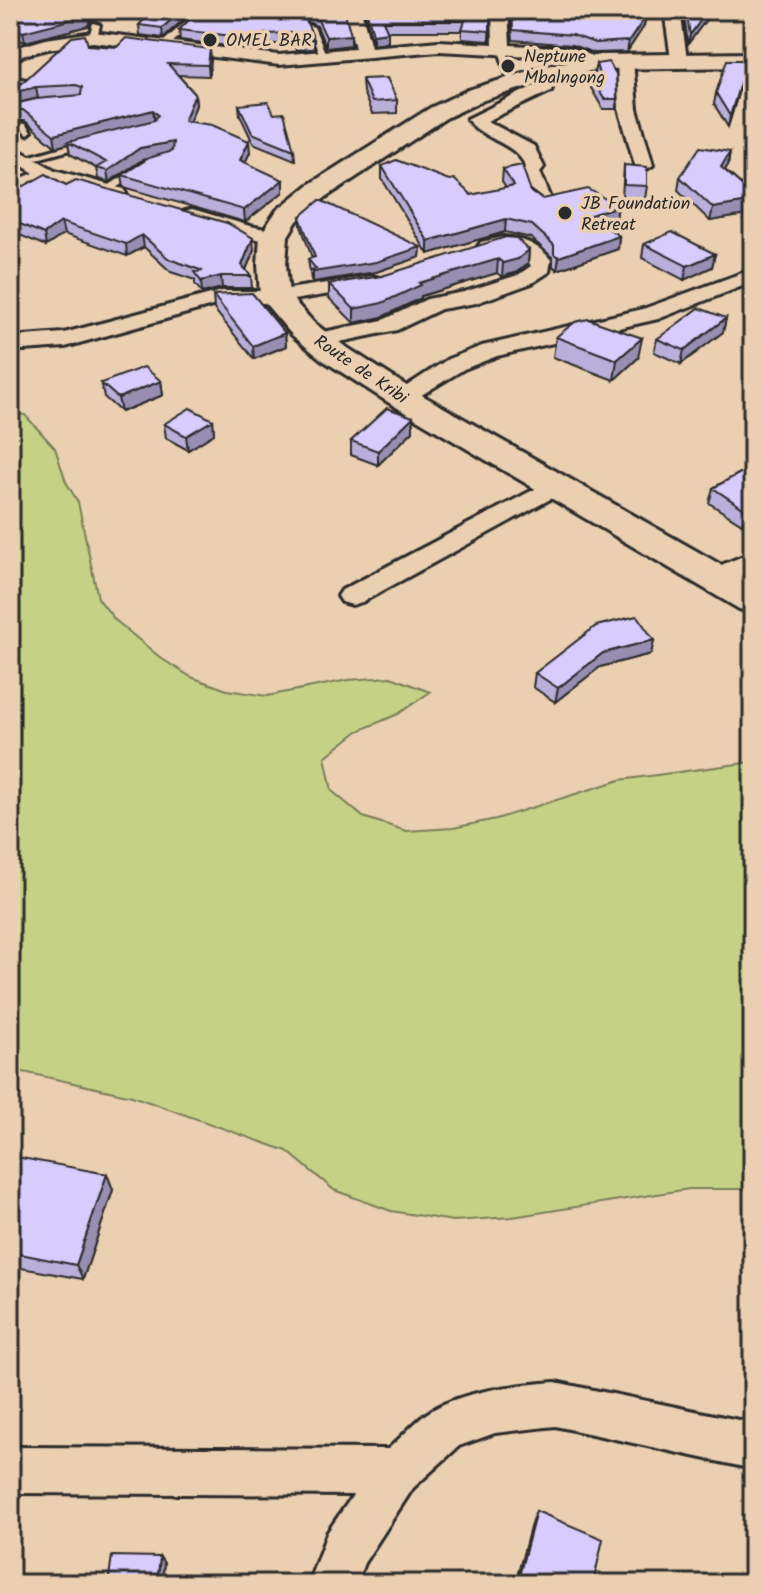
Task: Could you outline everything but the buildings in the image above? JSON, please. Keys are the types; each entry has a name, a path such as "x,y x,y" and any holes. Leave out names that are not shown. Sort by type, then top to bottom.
{"main road":[{"path":"275,297 272,264 274,236 287,216 317,191 409,131 476,95 550,72 612,61 753,60"},
{"name":"Route de Kribi","path":"275,297 316,340 402,397 753,600"}],"street":[{"path":"500,10 502,47"},
{"path":"672,10 679,59"},
{"path":"350,14 364,51"},
{"path":"13,53 102,32 224,56 279,60 439,46 572,53 612,61 644,165"},
{"path":"543,203 531,172 535,167 528,150 481,125 476,119 545,87 550,72"},
{"path":"14,156 48,174 138,199"},
{"path":"10,190 48,174"},
{"path":"167,207 247,232 274,236"},
{"path":"316,340 389,325 435,304 468,298 525,279 542,268 541,260 522,244 504,241 474,249"},
{"path":"402,397 456,364 490,351 650,314 753,275"},
{"path":"10,344 65,340 210,299 275,297 390,279"},
{"path":"352,596 556,486"},
{"path":"714,578 753,561"},
{"path":"332,1584 344,1550 397,1472 444,1429 495,1410 555,1404 753,1446"},
{"path":"10,1470 397,1472"}],"lane":[{"path":"165,45 202,10"},
{"path":"310,27 324,55"},
{"path":"502,47 513,82"},
{"path":"10,80 23,80"},
{"path":"10,126 22,126 27,132"},
{"path":"14,156 102,139"},
{"path":"108,190 146,165"}],"green space":[{"path":"10,413 25,415 55,448 66,482 78,502 98,598 115,620 162,659 191,677 227,690 267,696 348,680 391,677 430,692 398,714 358,731 325,757 332,791 363,817 406,831 453,828 496,819 620,780 753,762 753,1189 689,1189 512,1217 453,1221 391,1211 334,1190 287,1151 132,1096 10,1069"}],"place":[{"name":"OMEL BAR","path":"210,40"},
{"name":"Neptune Mbalngong","path":"508,66"},
{"name":"JB Foundation Retreat","path":"565,213"}]}
